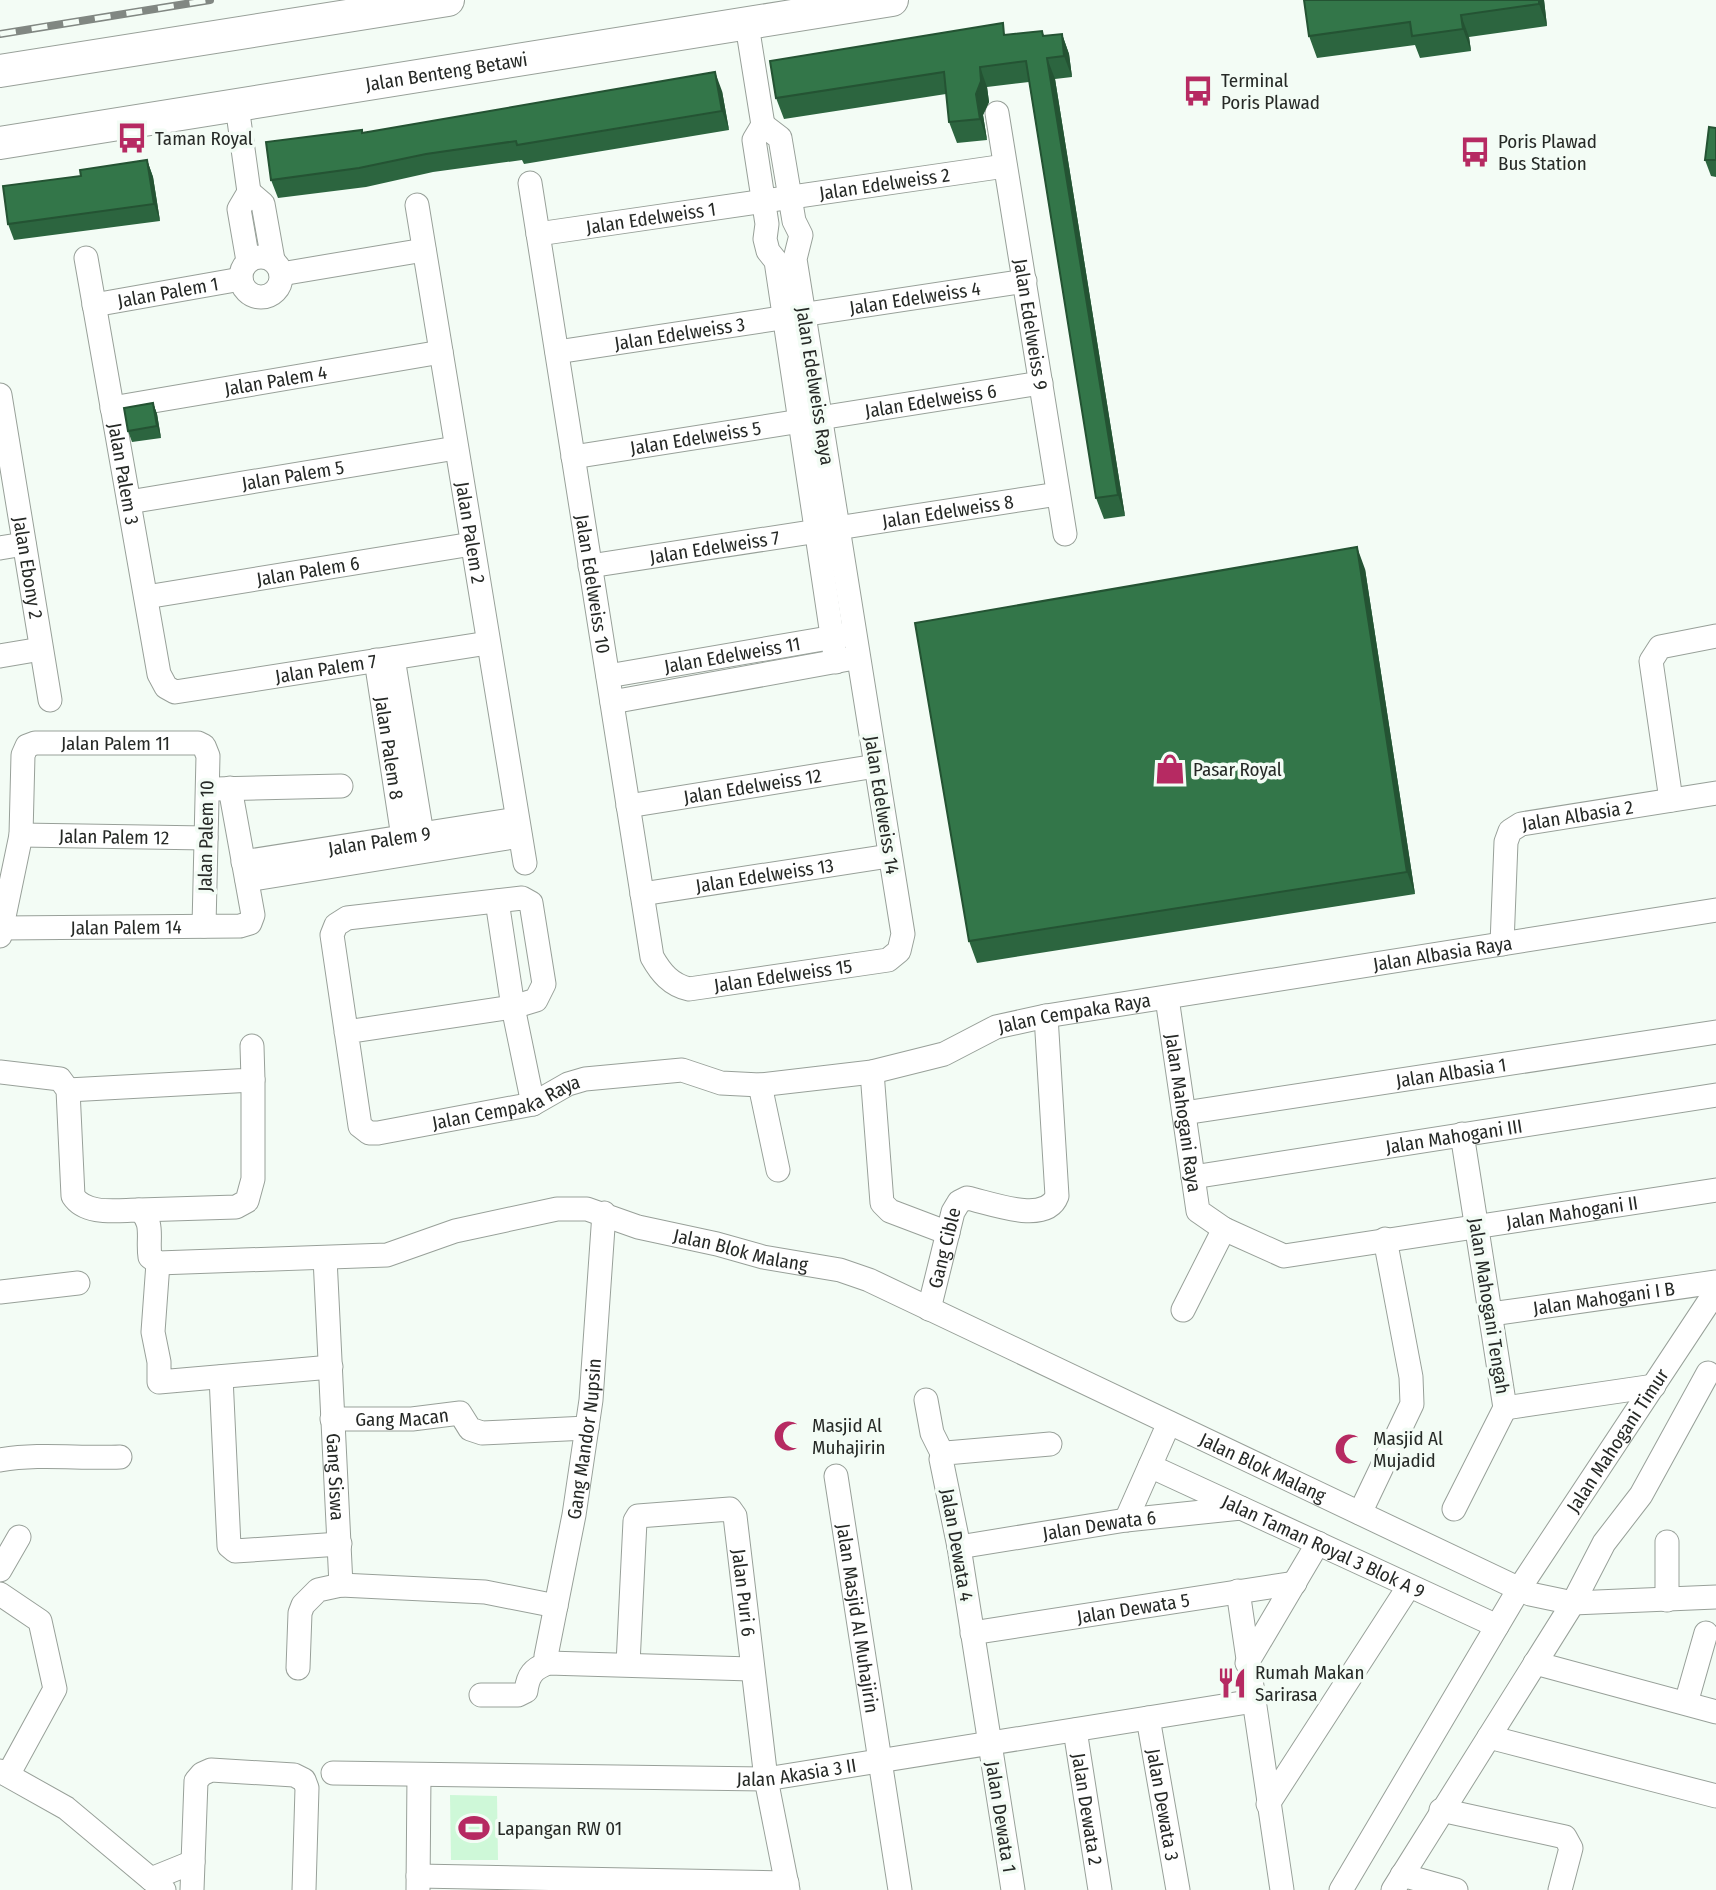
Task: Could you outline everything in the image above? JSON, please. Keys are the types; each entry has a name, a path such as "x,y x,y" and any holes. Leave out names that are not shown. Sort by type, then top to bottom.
{"main road":[{"path":"0,71 448,0"},
{"name":"Jalan Benteng Betawi","path":"0,143 892,0"}],"street":[{"name":"Jalan Edelweiss Raya","path":"747,25 763,125 754,140 764,202 765,239 768,251 776,261 794,316"},
{"path":"237,106 249,192 239,209 245,289 264,297 273,293 280,285 263,204 249,192"},
{"name":"Jalan Edelweiss 9","path":"997,113 1065,534"},
{"name":"Jalan Edelweiss Raya","path":"763,125 780,138 794,221 801,235 795,259 794,316 809,420 815,531 836,662"},
{"name":"Jalan Edelweiss 2","path":"764,202 1005,166"},
{"name":"Jalan Edelweiss 10","path":"530,183 652,957 668,978"},
{"name":"Jalan Edelweiss 1","path":"538,234 764,202"},
{"name":"Jalan Palem 2","path":"417,205 524,863"},
{"path":"245,270 256,257 277,267 425,250"},
{"name":"Jalan Palem 3","path":"86,258 159,674 166,687"},
{"name":"Jalan Palem 1","path":"94,305 245,270"},
{"name":"Jalan Edelweiss 4","path":"794,316 1025,281"},
{"name":"Jalan Edelweiss 3","path":"556,352 794,316"},
{"name":"Jalan Palem 4","path":"112,408 441,352"},
{"name":"Jalan Edelweiss 6","path":"809,420 1041,383"},
{"name":"Jalan Ebony 2","path":"0,395 3,429 50,700"},
{"name":"Jalan Edelweiss Raya","path":"809,420 838,528 859,657"},
{"name":"Jalan Edelweiss 5","path":"573,457 809,420"},
{"name":"Jalan Palem 5","path":"129,502 456,447"},
{"name":"Jalan Edelweiss 8","path":"838,528 1058,494"},
{"name":"Jalan Edelweiss 7","path":"590,566 838,528"},
{"path":"0,548 24,544"},
{"name":"Jalan Palem 6","path":"146,597 472,544"},
{"name":"Jalan Edelweiss 11","path":"608,676 855,633"},
{"path":"1671,800 1651,661 1660,647 1716,636"},
{"name":"Jalan Palem 7","path":"166,687 175,692 488,643"},
{"path":"0,656 41,649"},
{"name":"Jalan Edelweiss 11","path":"612,702 859,657"},
{"name":"Jalan Edelweiss 14","path":"859,657 902,934 899,951"},
{"name":"Jalan Palem 8","path":"385,659 413,836"},
{"name":"Jalan Palem 11","path":"21,835 23,755 27,747 35,743 198,743 204,746"},
{"name":"Jalan Palem 10","path":"204,746 245,871 253,915 250,923"},
{"name":"Jalan Edelweiss 12","path":"628,806 876,766"},
{"path":"219,789 341,786"},
{"name":"Jalan Palem 10","path":"204,926 206,838 219,789"},
{"name":"Jalan Albasia 2","path":"1502,944 1506,842 1510,831 1521,824 1716,793"},
{"name":"Jalan Palem 9","path":"245,871 413,836 518,828"},
{"name":"Jalan Palem 9","path":"245,871 518,828"},
{"path":"1,932 21,835"},
{"name":"Jalan Palem 12","path":"21,835 206,838"},
{"name":"Jalan Edelweiss 13","path":"642,894 889,856"},
{"name":"Jalan Cempaka Raya","path":"513,1007 536,1000 544,984 531,903 522,898 347,918 336,925 332,935 360,1126 369,1133 533,1104 568,1084 585,1079 682,1070 721,1083 760,1086 872,1072 944,1055 996,1027 1046,1016 1167,998"},
{"path":"497,901 513,1007 533,1104"},
{"name":"Jalan Albasia Raya","path":"1167,998 1716,910"},
{"name":"Jalan Palem 14","path":"1,932 240,926 250,923"},
{"name":"Jalan Edelweiss 15","path":"668,978 678,986 689,989 888,960 899,951"},
{"name":"Jalan Mahogani Raya","path":"1167,998 1198,1211 1217,1225"},
{"path":"346,1032 513,1007"},
{"name":"Gang Cible","path":"929,1309 953,1212 959,1202 967,1198 1045,1211 1054,1205 1057,1196 1046,1016"},
{"name":"Jalan Albasia 1","path":"1184,1112 1716,1032"},
{"path":"0,1072 60,1079 68,1090 73,1196 78,1203 87,1208 138,1210 236,1207 247,1201 253,1179 252,1046"},
{"path":"872,1072 882,1203 890,1211 948,1233"},
{"path":"68,1090 253,1080"},
{"path":"760,1086 778,1170"},
{"name":"Jalan Mahogani III","path":"1193,1177 1462,1133 1716,1096"},
{"name":"Jalan Mahogani Tengah","path":"1454,1509 1506,1408 1462,1133"},
{"name":"Jalan Mahogani II","path":"1385,1239 1716,1190"},
{"name":"Jalan Blok Malang","path":"158,1263 387,1255 434,1236 557,1209 587,1209 638,1227 763,1257 840,1270 869,1280 1525,1592 1565,1602 1716,1597"},
{"path":"138,1210 149,1221 149,1252 158,1263 153,1332 159,1362 159,1381 331,1367"},
{"name":"Gang Mandor Nupsin","path":"548,1663 547,1656 587,1428 604,1213"},
{"path":"1183,1310 1217,1225 1292,1257 1385,1239 1411,1377 1412,1404 1360,1513"},
{"name":"Gang Siswa","path":"325,1258 341,1585"},
{"name":"Jalan Mahogani I B","path":"1491,1314 1716,1282"},
{"path":"0,1292 78,1283"},
{"name":"Jalan Mahogani Timur","path":"1341,1890 1497,1626 1525,1592 1716,1291"},
{"path":"1456,1890 1397,1882 1535,1663 1565,1602 1604,1543 1641,1495 1707,1373"},
{"path":"221,1377 229,1546 235,1550 340,1544"},
{"path":"1506,1408 1654,1386"},
{"name":"Jalan Dewata 4","path":"926,1400 932,1433 943,1455 989,1743"},
{"name":"Gang Macan","path":"332,1419 412,1419 460,1413 470,1429 482,1433 587,1428"},
{"path":"1126,1520 1169,1423"},
{"path":"943,1455 1050,1444"},
{"path":"0,1460 23,1455 80,1459 120,1457"},
{"name":"Jalan Taman Royal 3 Blok A 9","path":"1150,1466 1497,1626"},
{"name":"Jalan Masjid Al Muhajirin","path":"836,1476 900,1890"},
{"name":"Jalan Puri 6","path":"628,1664 634,1528 638,1516 724,1508 735,1516 766,1779 787,1886"},
{"name":"Jalan Dewata 6","path":"959,1547 1126,1520 1241,1508"},
{"path":"0,1570 19,1537"},
{"path":"1667,1542 1667,1600"},
{"path":"1247,1663 1318,1544"},
{"name":"Jalan Dewata 5","path":"972,1633 1295,1583"},
{"path":"298,1668 303,1605 318,1590 341,1585 485,1592 556,1606"},
{"path":"1268,1804 1409,1586"},
{"path":"1238,1591 1282,1890"},
{"path":"0,1594 40,1622 55,1689 4,1773 66,1808 158,1884 193,1862"},
{"path":"1686,1703 1706,1633"},
{"path":"481,1695 518,1695 526,1691 528,1679 535,1669 548,1663 751,1669"},
{"path":"1535,1663 1716,1712"},
{"name":"Jalan Akasia 3 II","path":"333,1773 766,1779 1254,1702"},
{"name":"Jalan Dewata 3","path":"1149,1718 1178,1890"},
{"name":"Jalan Dewata 2","path":"1074,1730 1100,1890"},
{"path":"1489,1737 1716,1796"},
{"name":"Jalan Dewata 1","path":"989,1743 1013,1890"},
{"path":"192,1890 196,1781 211,1770 294,1775 304,1780 307,1788 304,1890"},
{"path":"419,1775 418,1883 787,1886"},
{"path":"1441,1810 1565,1837 1571,1848 1560,1890"}],"green space":[{"name":"Lapangan RW 01","path":"450,1795 497,1796 498,1860 451,1860"}],"building":[{"path":"1304,0 1539,0 1539,4 1461,15 1463,29 1412,36 1410,22 1309,36"},
{"path":"1003,23 1004,35 1042,31 1043,36 1062,34 1064,56 1047,58 1118,495 1096,498 1026,61 980,67 981,81 976,94 980,119 949,122 944,72 776,98 770,61"},
{"path":"715,72 722,111 517,145 516,141 271,180 266,142 362,130 362,133"},
{"path":"1709,127 1716,128 1716,160 1705,160"},
{"path":"147,160 154,204 8,224 3,186 81,176 80,170"},
{"path":"153,403 157,426 128,431 124,408"},
{"name":"Pasar Royal","path":"1357,547 1407,872 969,941 915,623"}],"railway":[{"path":"0,34 210,0"}],"place":[{"name":"Terminal Poris Plawad","path":"1198,91"},
{"name":"Taman Royal","path":"132,138"},
{"name":"Poris Plawad Bus Station","path":"1475,152"},
{"name":"Pasar Royal","path":"1170,769"},
{"name":"Masjid Al Muhajirin","path":"789,1436"},
{"name":"Masjid Al Mujadid","path":"1350,1449"},
{"name":"Rumah Makan Sarirasa","path":"1232,1683"},
{"name":"Lapangan RW 01","path":"474,1828"}]}
